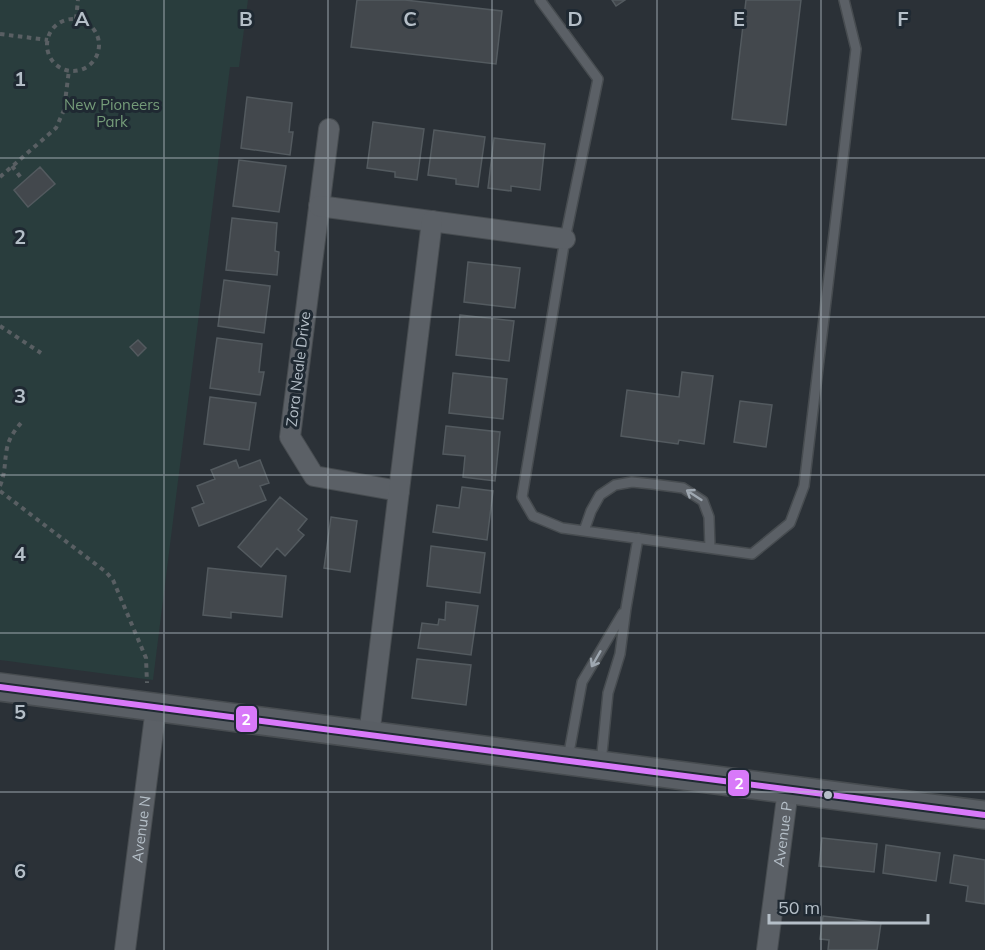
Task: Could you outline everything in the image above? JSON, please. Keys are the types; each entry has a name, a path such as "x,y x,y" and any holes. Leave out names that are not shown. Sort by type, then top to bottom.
{"street":[{"name":"Zora Neale Drive","path":"329,129 290,437 314,476 399,491"},
{"path":"319,206 565,239"},
{"path":"369,736 432,221"},
{"path":"0,687 151,695 369,736 985,815"},
{"name":"Avenue N","path":"125,950 151,695"},
{"name":"Avenue P","path":"767,950 788,790"}],"lane":[{"path":"540,0 598,79 565,239 522,497 533,516 562,528 752,554 790,523 804,486 856,49 844,0"},
{"path":"584,531 600,495 615,485 632,482 652,483 683,488 703,501 709,517 710,548"},
{"path":"600,766 608,693 620,654 638,538"},
{"path":"567,762 582,682 626,608"}],"path":[{"path":"76,19 78,0"},
{"path":"66,19 76,19 92,26 97,34 98,52 87,67 69,70 55,63 50,56 48,40 51,31 58,24 66,19"},
{"path":"0,34 48,40"},
{"path":"0,177 56,128 64,110 69,70"},
{"path":"12,166 22,179"},
{"path":"0,326 41,353"},
{"path":"0,486 5,474 7,446 12,434 21,423"},
{"path":"0,491 106,572 113,580 146,658 151,695"}],"green space":[{"name":"New Pioneers Park","path":"0,0 248,0 239,67 230,67 153,680 0,660"}],"building":[{"path":"357,0 405,0 502,11 496,64 351,47"},
{"path":"612,0 625,0 616,6"},
{"path":"746,0 801,0 786,125 732,119"},
{"path":"247,97 292,103 289,132 293,132 290,155 241,148"},
{"path":"373,122 424,129 417,180 395,177 395,172 367,168"},
{"path":"434,130 485,137 478,187 456,184 456,179 428,175"},
{"path":"494,138 545,144 540,190 511,186 511,191 488,188"},
{"path":"239,160 286,166 279,212 233,206"},
{"path":"40,167 55,184 28,207 14,190"},
{"path":"232,218 277,223 275,251 279,252 277,275 226,270"},
{"path":"468,262 520,268 515,308 464,302"},
{"path":"224,280 270,286 264,333 218,326"},
{"path":"460,315 514,321 509,361 456,355"},
{"path":"217,338 262,344 259,372 264,372 260,395 210,388"},
{"path":"138,340 146,348 138,356 130,347"},
{"path":"682,372 713,376 704,444 679,440 678,444 621,436 627,390 679,397"},
{"path":"453,373 507,379 503,419 449,413"},
{"path":"210,397 256,403 249,450 204,444"},
{"path":"740,401 772,405 766,447 734,442"},
{"path":"446,426 500,432 495,481 463,477 465,456 443,454"},
{"path":"236,460 239,468 260,460 269,483 260,486 266,500 199,526 192,508 204,503 197,486 215,479 211,470"},
{"path":"462,487 493,491 487,540 433,532 437,505 459,508"},
{"path":"280,497 307,519 298,530 304,535 285,556 277,548 261,567 238,547"},
{"path":"331,517 357,521 350,572 324,568"},
{"path":"431,546 485,553 480,593 427,586"},
{"path":"208,568 286,576 282,617 231,612 231,618 203,615"},
{"path":"446,602 478,606 471,655 418,648 422,623 438,625 439,619 445,620"},
{"path":"417,659 471,665 466,705 412,698"},
{"path":"822,838 877,844 874,872 819,866"},
{"path":"886,845 940,853 936,881 883,873"},
{"path":"954,855 985,860 985,904 966,901 968,886 950,883"},
{"path":"823,916 881,923 877,950 828,950 829,940 820,939"}],"transit line":[{"name":"2","path":"0,687 985,815"}]}
